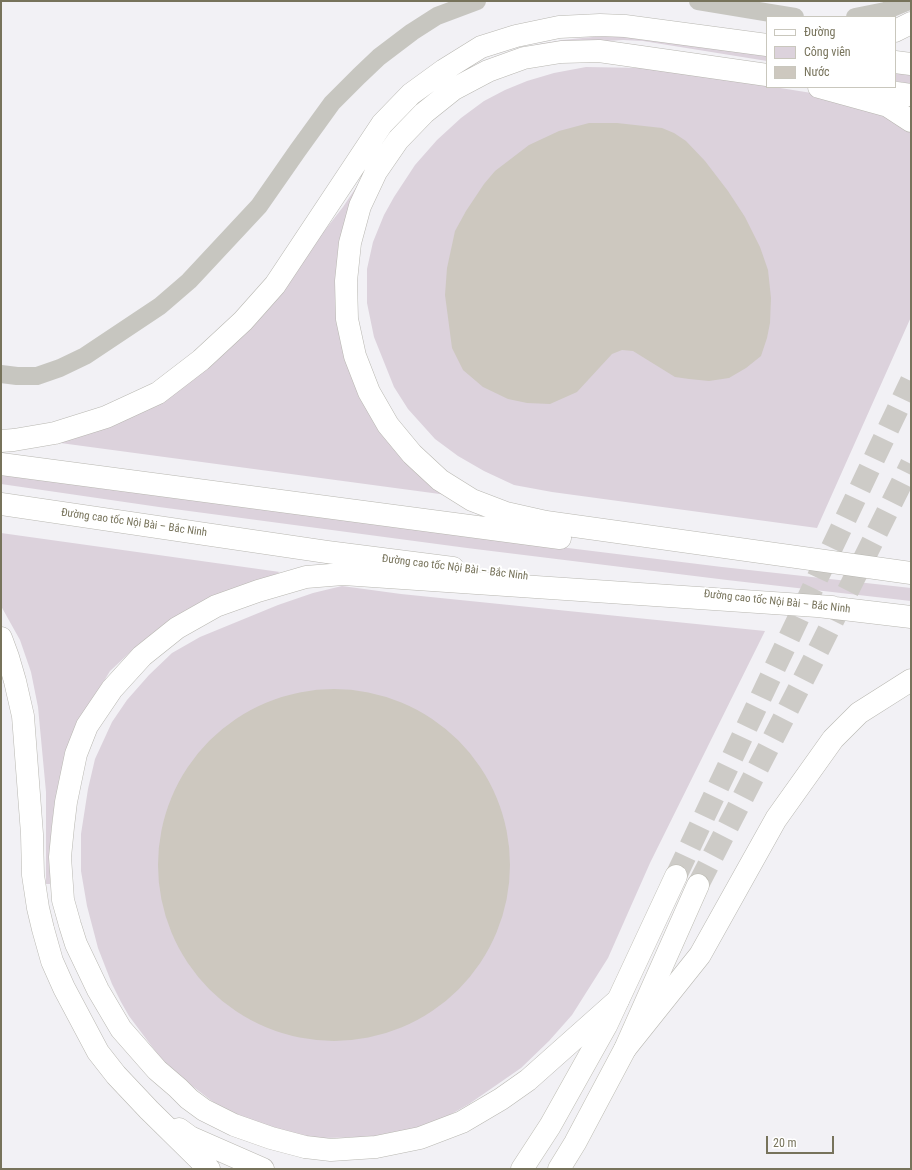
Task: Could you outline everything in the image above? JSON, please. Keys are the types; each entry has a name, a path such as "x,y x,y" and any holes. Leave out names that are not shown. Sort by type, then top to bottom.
{"main road":[{"path":"896,30 911,23"},
{"path":"1,441 55,433 106,417 158,393 201,360 243,321 275,285 382,124 411,94 444,70 481,47 516,36 559,27 600,25 625,26 766,45"},
{"path":"766,75 599,50 561,52 524,58 488,71 454,89 424,112 398,140 376,172 360,206 350,243 346,281 347,319 355,356 368,392 388,425 412,454 440,480 472,500 506,514 546,522 911,573"},
{"path":"896,62 911,64"},
{"path":"823,88 888,106 911,121"},
{"path":"860,88 911,95"},
{"path":"1,464 558,538 911,577"},
{"name":"Đường cao tốc Nội Bài – Bắc Ninh","path":"1,504 327,552 556,582 832,607 911,617"},
{"path":"618,1000 528,1080 501,1099 462,1122 420,1138 376,1148 331,1150 305,1147 271,1138 234,1124 204,1110 157,1070 122,1029 98,990 76,944 70,925 63,900 60,857 66,809 76,754 87,726 112,689 142,656 177,628 216,606 258,591 306,577 343,574 832,607"},
{"path":"1,638 13,675 23,716 32,834 33,875 42,929 52,961 67,994 98,1052 116,1075 149,1110 209,1169"},
{"path":"625,1049 700,955 776,819 833,739 859,713 911,680"},
{"path":"522,1169 558,1113 606,1026 676,876"},
{"path":"559,1169 575,1143 625,1049 698,885"},
{"path":"149,1110 190,1137 263,1169"}],"street":[{"path":"1,374 37,376 60,368 85,356 160,306 190,281 259,206 332,104 359,76 379,57 436,16 477,1"},
{"path":"698,1 789,16"},
{"path":"860,16 885,11 909,1"}],"green space":[{"path":"612,35 651,37 766,55 766,61 643,41 623,40 562,44 514,57 465,80 428,107 403,131 390,147 358,205 346,238 339,291 340,308 346,342 351,360 362,386 386,427 408,454 435,479 462,497 53,442 70,434 111,420 149,402 173,389 203,368 218,355 269,303 310,247 343,207 379,152 428,102 462,76 507,55 539,44"},
{"path":"586,67 643,68 766,86 766,88 780,88 843,98 889,111 911,132 911,317 817,528 552,492 514,485 484,471 458,456 435,439 408,409 394,387 374,337 367,303 367,269 373,242 384,215 415,165 437,140 461,118 484,101 505,90 527,81 554,73"},
{"path":"896,71 911,73 911,84 896,81"},
{"path":"1,473 98,488 495,539 722,567 911,588 911,601 467,548 159,507 1,484"},
{"path":"1,533 280,572 158,631 139,644 110,671 95,696 57,792 52,823 50,884 46,884 46,792 38,707 31,672 20,640 1,606"},
{"path":"342,586 401,594 765,631 650,863 608,958 572,1015 549,1041 521,1068 469,1104 448,1116 421,1128 382,1137 321,1138 287,1133 237,1115 217,1105 178,1075 162,1060 129,1016 112,984 98,948 87,906 81,871 81,834 88,789 95,759 112,722 127,700 149,675 172,653 200,637 278,605 313,593"}],"water":[{"path":"589,123 617,123 662,128 674,133 686,141 705,161 728,191 745,217 760,247 768,270 771,298 770,323 761,356 746,368 729,378 709,381 675,377 633,351 622,350 612,354 577,392 550,404 527,403 508,399 483,387 463,370 452,348 445,295 447,268 455,231 484,184 495,171 529,145 559,131"},
{"path":"334,689 368,693 401,703 432,719 458,741 480,767 496,798 506,831 510,865 506,899 496,932 480,963 458,989 432,1011 401,1027 368,1037 334,1041 300,1037 267,1027 236,1011 210,989 188,963 172,932 162,899 158,865 162,831 172,798 188,767 210,741 236,719 267,703 300,693"}],"tunnel":[{"path":"676,876 911,381"},
{"path":"698,885 821,645 911,464"}]}
